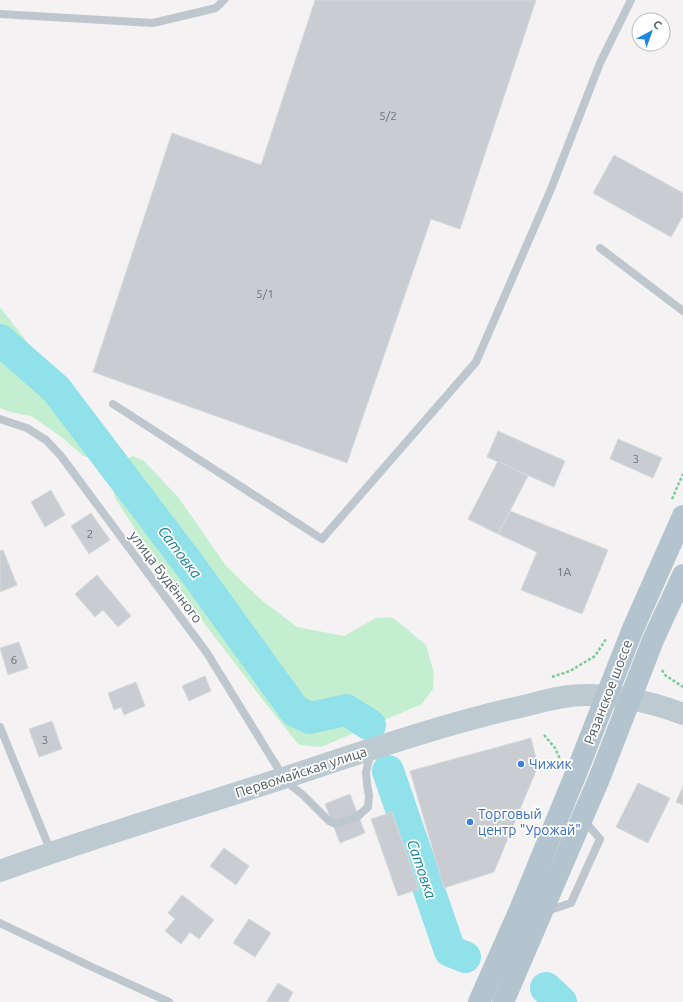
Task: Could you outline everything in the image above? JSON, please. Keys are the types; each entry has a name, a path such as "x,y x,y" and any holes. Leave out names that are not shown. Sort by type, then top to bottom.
{"main road":[{"name":"Рязанское шоссе","path":"480,1002 525,898 632,631 683,516"},
{"name":"Рязанское шоссе","path":"504,1002 582,819 653,640 683,575"},
{"name":"Первомайская улица","path":"0,871 52,852 283,779 410,736 485,715 552,699 584,695 607,696 652,704 683,714"}],"lane":[{"path":"0,14 153,23 216,8 224,0"},
{"path":"113,404 322,540 476,362 552,189 600,63 630,0"},
{"path":"600,248 683,311"},
{"name":"улица Будённого","path":"0,420 27,428 46,440 61,456 207,653 279,770 283,779"},
{"path":"0,727 52,852"},
{"path":"283,779 303,795 329,821 336,824 357,817 368,807 369,796 366,784 366,772 371,750"},
{"path":"0,922 92,967 169,1002"}],"path":[{"path":"570,671 595,656 608,634"},
{"path":"660,666 665,675 683,687"},
{"path":"544,735 560,756 560,764"}],"green space":[{"path":"0,307 61,386 85,411 101,432 108,446 96,459 83,456 63,438 31,416 10,412 0,408"},
{"path":"133,456 144,461 178,497 227,567 259,598 297,627 344,636 376,618 392,617 426,645 434,673 433,689 422,704 321,747 299,745 151,554 115,498 111,474 124,460"}],"building":[{"path":"315,0 536,0 460,229 431,219 347,463 93,372 172,133 261,165"},
{"path":"614,155 683,193 683,216 671,237 593,193"},
{"path":"498,431 565,461 554,487 487,457"},
{"path":"618,439 662,458 653,478 610,459"},
{"path":"498,461 528,476 498,534 468,519"},
{"path":"51,490 65,515 45,527 31,502"},
{"path":"510,511 608,550 582,614 521,590 537,552 498,534"},
{"path":"91,513 110,540 89,554 71,526"},
{"path":"3,550 17,585 0,592 0,551"},
{"path":"97,575 131,616 118,627 103,610 95,617 75,594"},
{"path":"19,642 28,668 8,675 0,648"},
{"path":"205,676 211,691 189,701 182,686"},
{"path":"136,682 145,706 124,715 121,707 114,710 108,693"},
{"path":"52,721 62,749 39,757 29,729"},
{"name":"Торговый центр \"Урожай\"","path":"531,738 538,766 494,872 444,888 410,771"},
{"path":"638,783 670,798 648,843 616,827"},
{"path":"683,786 683,805 676,802"},
{"path":"350,794 365,833 340,843 325,804"},
{"path":"392,812 419,889 398,896 371,819"},
{"path":"224,848 249,866 236,885 210,866"},
{"path":"182,895 214,920 199,939 190,932 181,944 165,931 175,919 168,913"},
{"path":"249,919 271,933 255,957 233,943"},
{"path":"278,983 293,992 288,1002 268,1002 267,1001"}],"waterway":[{"name":"Сатовка","path":"0,340 56,389 191,567 295,711 310,718 346,710 370,725"},
{"name":"Сатовка","path":"388,771 450,951 465,957"},
{"name":"Сатовка","path":"546,988 561,1002"}],"place":[{"name":"Чижик","path":"521,764"},
{"name":"Торговый центр \"Урожай\"","path":"470,822"}]}
